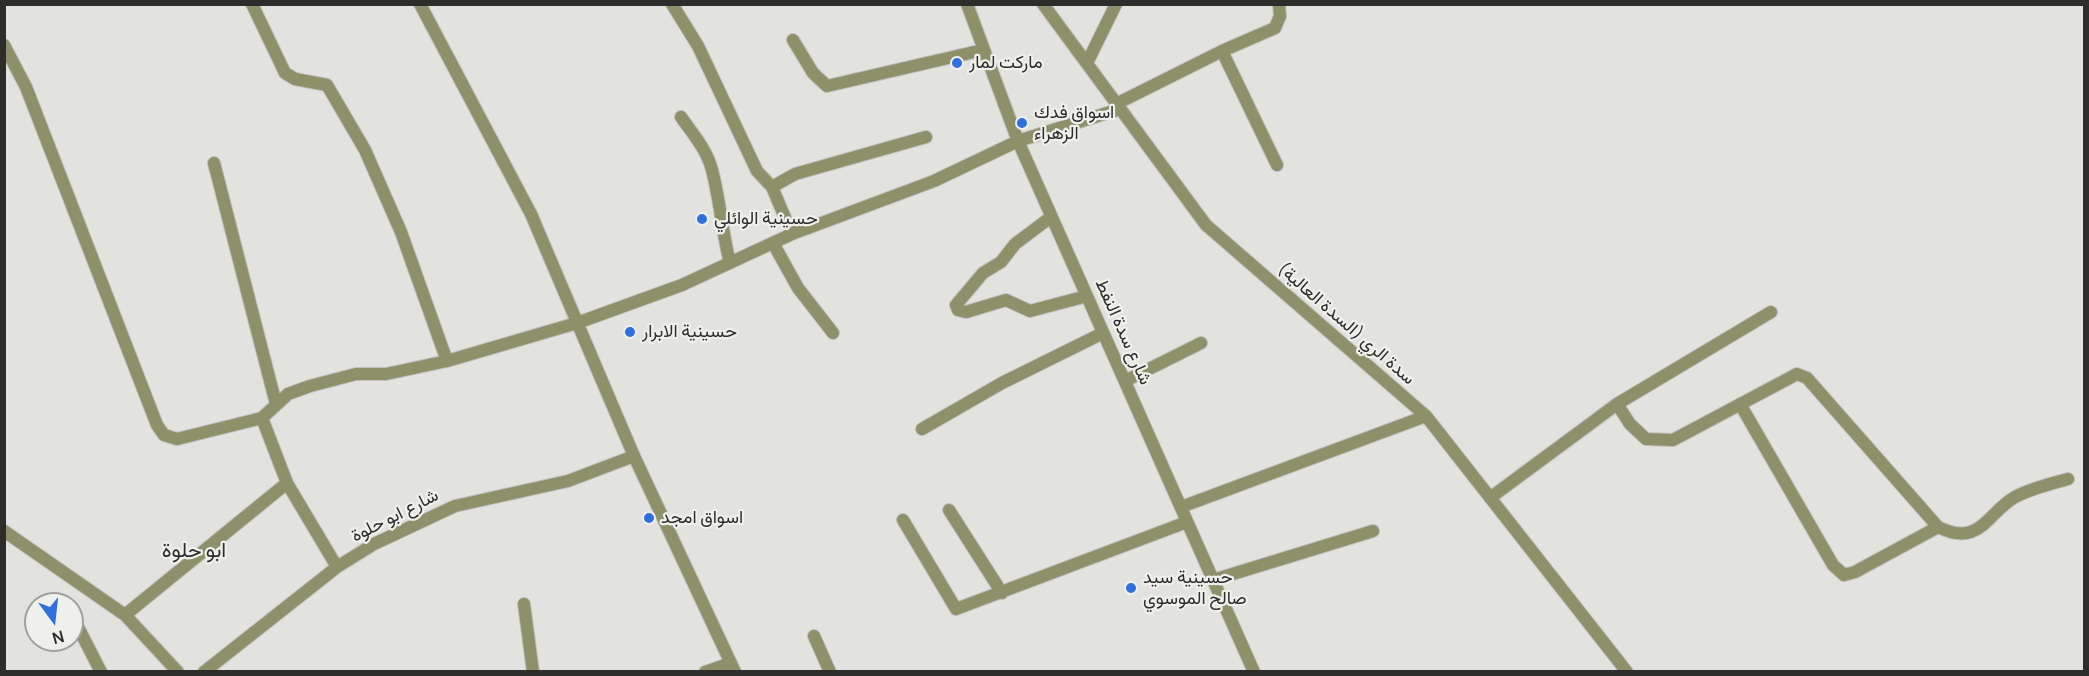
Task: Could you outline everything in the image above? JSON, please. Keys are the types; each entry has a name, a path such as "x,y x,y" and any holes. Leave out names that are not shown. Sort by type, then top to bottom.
{"street":[{"path":"252,4 285,73 295,79 327,85 360,140 401,232 447,361"},
{"path":"420,4 531,214 634,456 733,667 705,672"},
{"path":"672,4 698,46 757,171 772,188 792,234"},
{"name":"شارع سدة النفط","path":"967,4 982,50 1018,141 1254,672"},
{"name":"سدة الري (السدة العالية)","path":"1043,4 1206,225 1426,416 1626,672"},
{"path":"1087,63 1116,4"},
{"path":"4,45 26,87 158,425 164,435 177,440 262,418 288,394 321,383 356,374 387,374 447,361 577,323 682,285 792,234 934,181 1018,141 1118,106 1222,51 1275,28 1280,16 1279,4"},
{"path":"793,40 813,74 827,86 982,50"},
{"path":"1222,51 1277,165"},
{"path":"681,117 703,148 712,169 721,230 730,263"},
{"path":"772,188 795,174 926,137"},
{"path":"214,163 276,404"},
{"path":"1052,217 1016,244 1001,262 983,273 956,305 958,310 966,312 1006,300 1030,311 1087,296"},
{"path":"773,243 798,288 832,333"},
{"path":"1490,498 1617,404 1771,312"},
{"path":"922,429 1002,383 1103,333"},
{"path":"1125,381 1201,343"},
{"path":"1617,404 1630,424 1646,439 1673,440 1797,374 1807,378 1938,527 1954,534 1984,527 2012,499 2036,487 2068,479"},
{"path":"1740,404 1833,565 1844,575 1855,572 1938,527"},
{"path":"1180,507 1426,416"},
{"path":"262,418 287,483 337,567"},
{"name":"شارع ابو حلوة","path":"204,672 337,567 374,544 455,506 568,481 634,456"},
{"path":"125,615 287,483"},
{"path":"949,510 1002,593"},
{"path":"903,520 956,609 1187,522"},
{"path":"4,531 125,615 178,672"},
{"path":"1213,580 1373,531"},
{"path":"524,604 533,672"},
{"path":"814,636 830,672"},
{"path":"84,640 101,672"}],"place":[{"name":"ماركت لمار","path":"957,63"},
{"name":"اسواق فدك الزهراء","path":"1022,123"},
{"name":"حسينية الوائلي","path":"702,219"},
{"name":"حسينية الابرار","path":"630,332"},
{"name":"اسواق امجد","path":"649,518"},
{"name":"حسينية سيد صالح الموسوي","path":"1131,588"}],"district":[{"name":"ابو حلوة","path":"194,551"}]}
